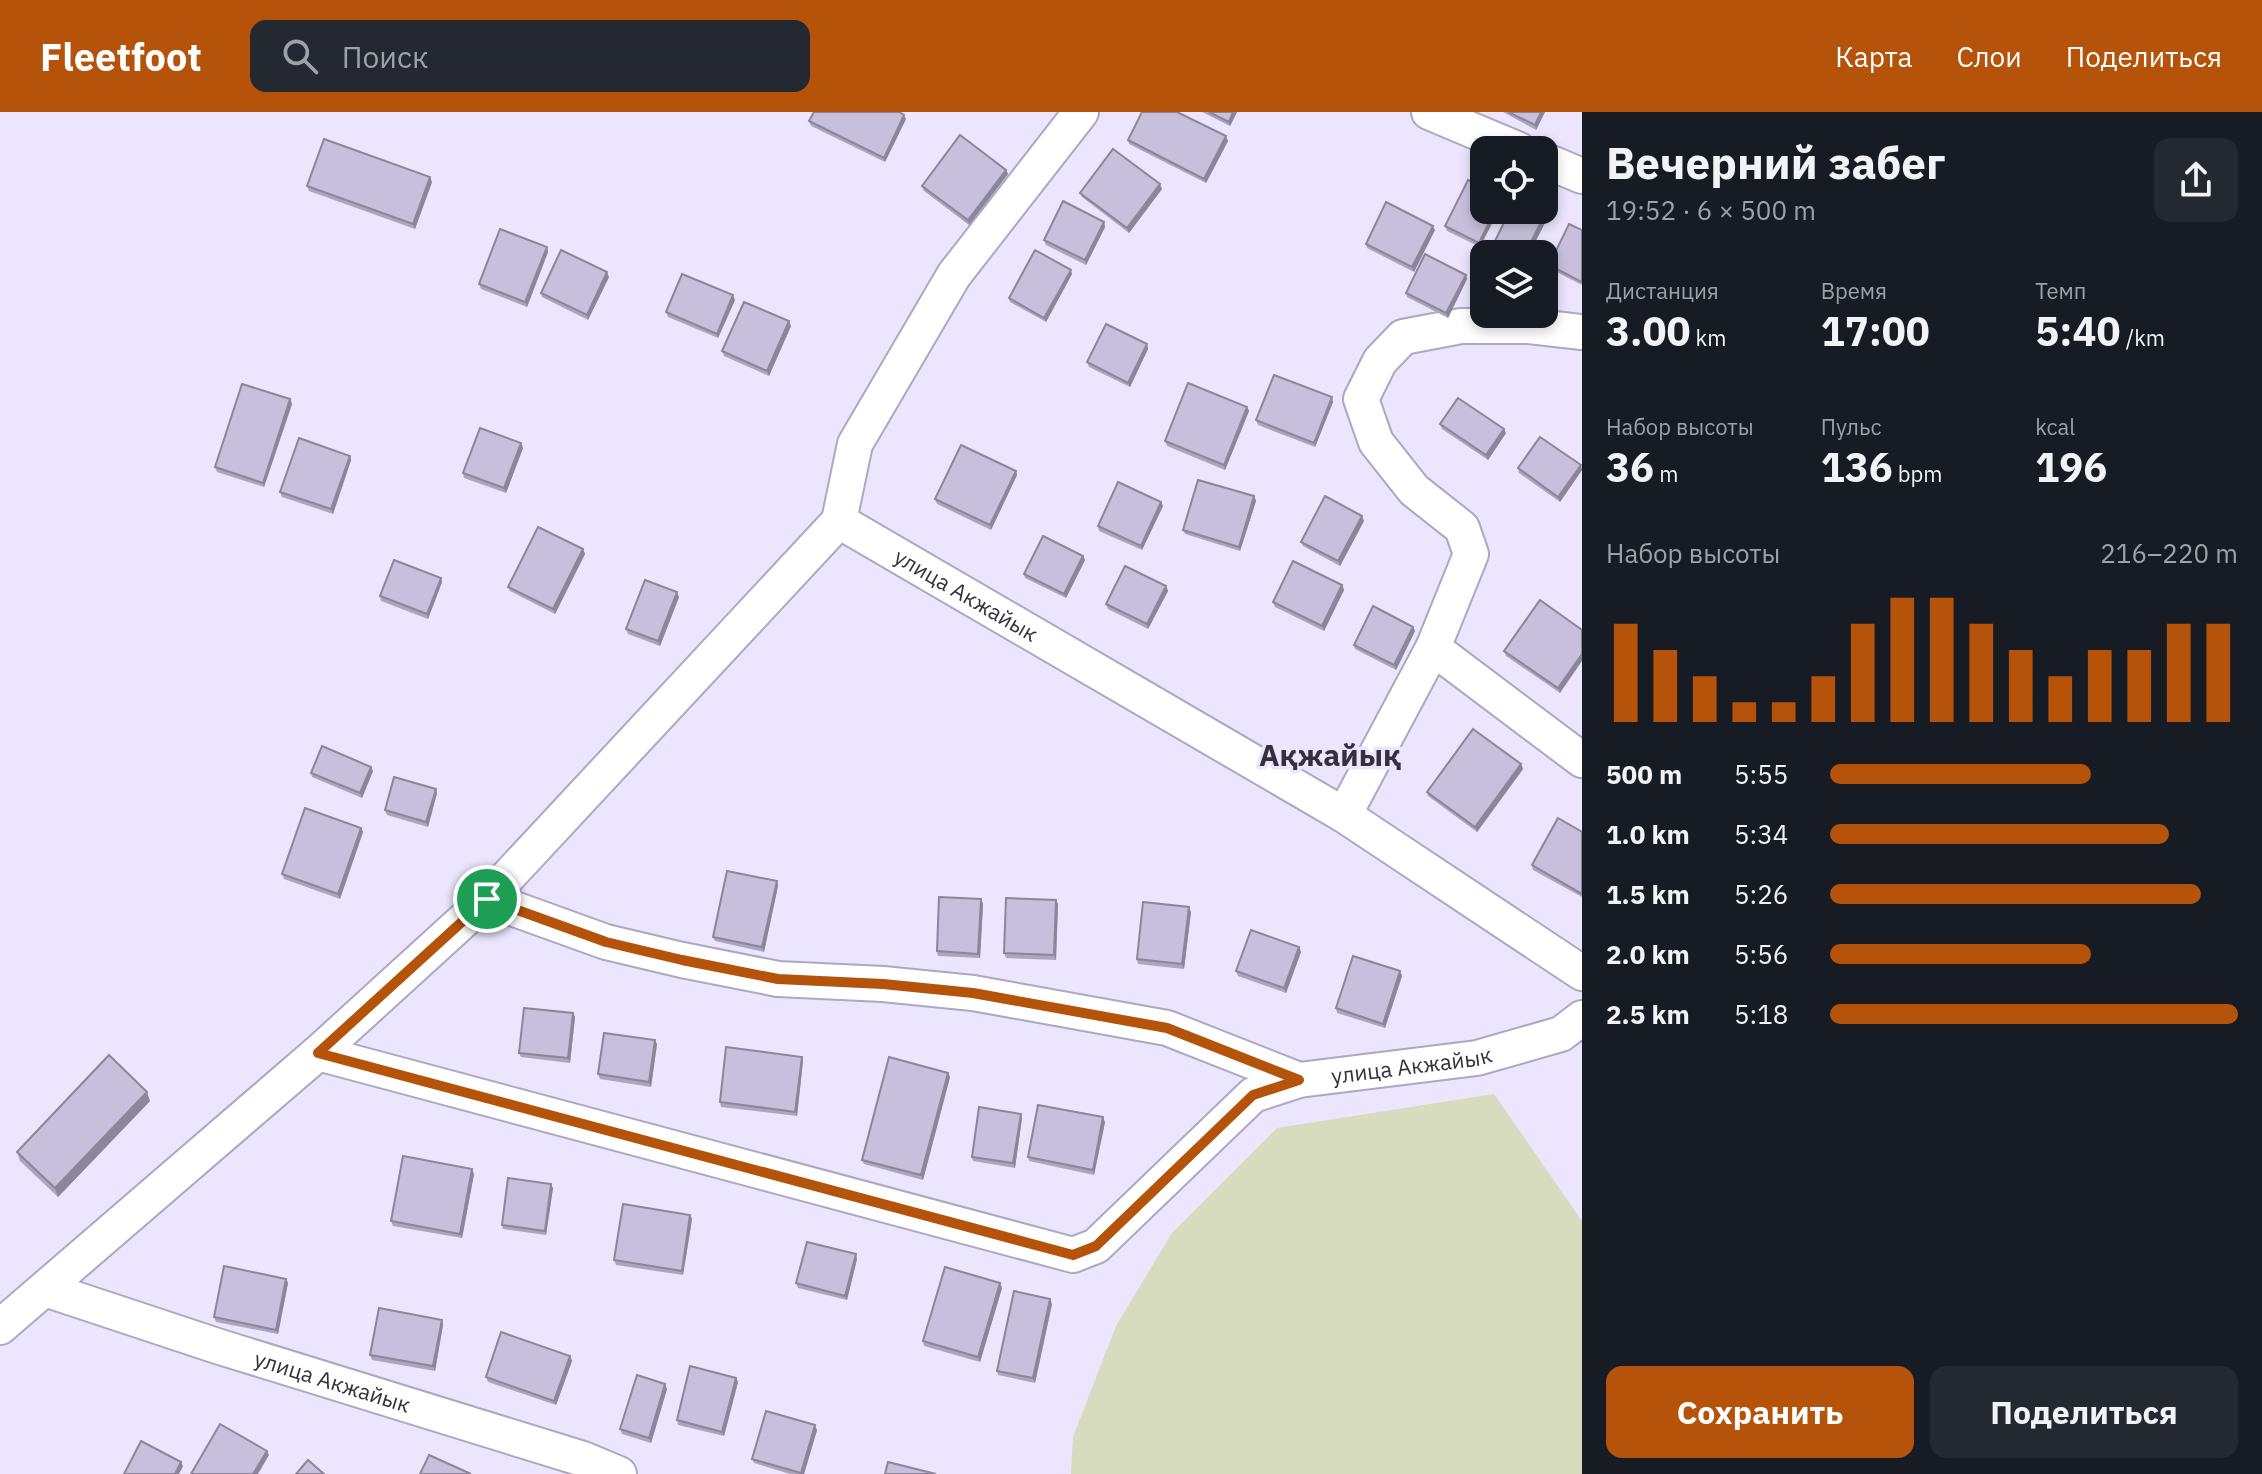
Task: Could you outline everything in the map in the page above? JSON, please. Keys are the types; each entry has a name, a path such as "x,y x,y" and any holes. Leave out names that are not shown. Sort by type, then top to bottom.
{"street":[{"path":"0,1327 318,1053 487,899 839,521 855,444 954,275 1081,112"},
{"path":"1429,112 1486,136"},
{"path":"1558,166 1582,176"},
{"path":"1344,815 1433,648 1471,554 1462,528 1414,490 1376,442 1361,399 1380,361 1403,337 1461,326 1529,326 1582,332"},
{"name":"улица Акжайык","path":"839,521 1344,815 1582,973"},
{"path":"1433,648 1582,760"},
{"path":"487,899 606,942 778,979 883,984 973,993 1167,1028 1299,1080"},
{"name":"улица Акжайык","path":"318,1053 1073,1255 1096,1246 1253,1095 1299,1080 1477,1058 1561,1034 1582,1018"},
{"name":"улица Акжайык","path":"45,1289 217,1346 583,1459 619,1474"}],"green space":[{"path":"1494,1094 1582,1221 1582,1474 1071,1474 1073,1437 1116,1326 1172,1233 1277,1128"}],"building":[{"path":"814,112 899,112 904,115 884,158 809,121"},
{"path":"1142,112 1177,112 1226,136 1204,179 1128,140"},
{"path":"1209,112 1233,112 1229,122"},
{"path":"1508,112 1541,112 1535,125"},
{"path":"960,135 1006,170 968,220 922,186"},
{"path":"324,139 430,177 413,224 307,186"},
{"path":"1113,149 1160,184 1127,228 1080,193"},
{"path":"1470,181 1470,224 1488,224 1480,240 1473,240 1445,226"},
{"path":"1063,201 1104,222 1085,260 1044,240"},
{"path":"1386,202 1433,226 1412,267 1366,244"},
{"path":"1503,224 1540,224 1532,240 1495,240"},
{"path":"1569,224 1582,230 1582,282 1558,270 1558,247"},
{"path":"500,229 547,247 525,302 479,284"},
{"path":"561,250 607,272 587,315 541,293"},
{"path":"1035,250 1071,270 1044,318 1009,298"},
{"path":"1425,254 1466,275 1446,313 1406,293"},
{"path":"682,274 733,295 717,334 666,312"},
{"path":"744,302 789,321 767,371 722,351"},
{"path":"1106,324 1147,344 1128,383 1087,362"},
{"path":"1274,375 1332,397 1314,443 1256,420"},
{"path":"1188,383 1247,407 1224,465 1165,441"},
{"path":"242,384 290,399 263,483 215,467"},
{"path":"1458,398 1504,429 1486,455 1440,424"},
{"path":"480,428 521,443 504,488 463,473"},
{"path":"1540,437 1581,465 1558,497 1518,468"},
{"path":"299,438 350,456 331,509 280,492"},
{"path":"961,445 1016,471 990,525 935,499"},
{"path":"1198,480 1254,496 1239,547 1183,530"},
{"path":"1118,482 1161,502 1141,546 1098,526"},
{"path":"1325,496 1362,516 1338,561 1301,542"},
{"path":"538,527 583,549 553,609 508,587"},
{"path":"1043,536 1083,556 1064,594 1024,574"},
{"path":"394,560 441,578 427,614 380,596"},
{"path":"1293,561 1342,585 1322,626 1273,602"},
{"path":"1125,566 1166,586 1147,624 1106,604"},
{"path":"645,580 677,592 658,641 626,629"},
{"path":"1540,600 1582,630 1582,654 1558,688 1504,651"},
{"path":"1373,606 1413,627 1394,665 1354,645"},
{"path":"1473,729 1521,764 1475,827 1427,792"},
{"path":"322,746 371,767 360,793 311,773"},
{"path":"394,777 436,789 426,822 385,810"},
{"path":"305,808 361,828 338,894 282,874"},
{"path":"1558,818 1582,832 1582,894 1532,865"},
{"path":"727,871 777,881 762,947 713,937"},
{"path":"939,897 981,899 978,954 937,951"},
{"path":"1006,898 1056,900 1054,955 1004,953"},
{"path":"1143,902 1189,907 1182,964 1137,959"},
{"path":"1251,930 1299,947 1284,988 1236,971"},
{"path":"1353,956 1400,971 1383,1024 1336,1008"},
{"path":"524,1008 573,1013 568,1058 519,1053"},
{"path":"604,1033 655,1040 649,1082 598,1074"},
{"path":"726,1047 802,1057 795,1112 720,1102"},
{"path":"109,1055 147,1092 55,1188 17,1152"},
{"path":"889,1057 948,1073 921,1175 862,1160"},
{"path":"1038,1105 1103,1117 1093,1170 1028,1157"},
{"path":"979,1107 1021,1114 1013,1163 972,1157"},
{"path":"403,1156 472,1169 460,1234 391,1221"},
{"path":"508,1178 551,1184 545,1231 502,1225"},
{"path":"623,1204 690,1215 682,1271 614,1260"},
{"path":"807,1242 856,1254 845,1296 796,1283"},
{"path":"224,1266 286,1279 276,1330 214,1317"},
{"path":"945,1267 1000,1283 978,1357 923,1341"},
{"path":"1014,1291 1050,1299 1033,1378 997,1371"},
{"path":"379,1308 442,1320 433,1366 370,1355"},
{"path":"501,1332 570,1356 554,1401 486,1377"},
{"path":"690,1366 736,1378 722,1432 677,1420"},
{"path":"637,1375 665,1384 649,1438 620,1429"},
{"path":"766,1411 815,1425 801,1473 752,1459"},
{"path":"220,1424 267,1451 253,1474 191,1474"},
{"path":"141,1441 181,1462 175,1474 124,1474"},
{"path":"429,1455 471,1474 420,1474"},
{"path":"308,1460 324,1474 296,1474"},
{"path":"888,1462 936,1474 885,1474"}],"district":[{"name":"Ақжайық","path":"1330,756"}],"route":[{"path":"487,899 606,942 778,979 883,984 973,993 1167,1028 1299,1080 1253,1095 1096,1246 1073,1255 318,1053 487,899"}]}
